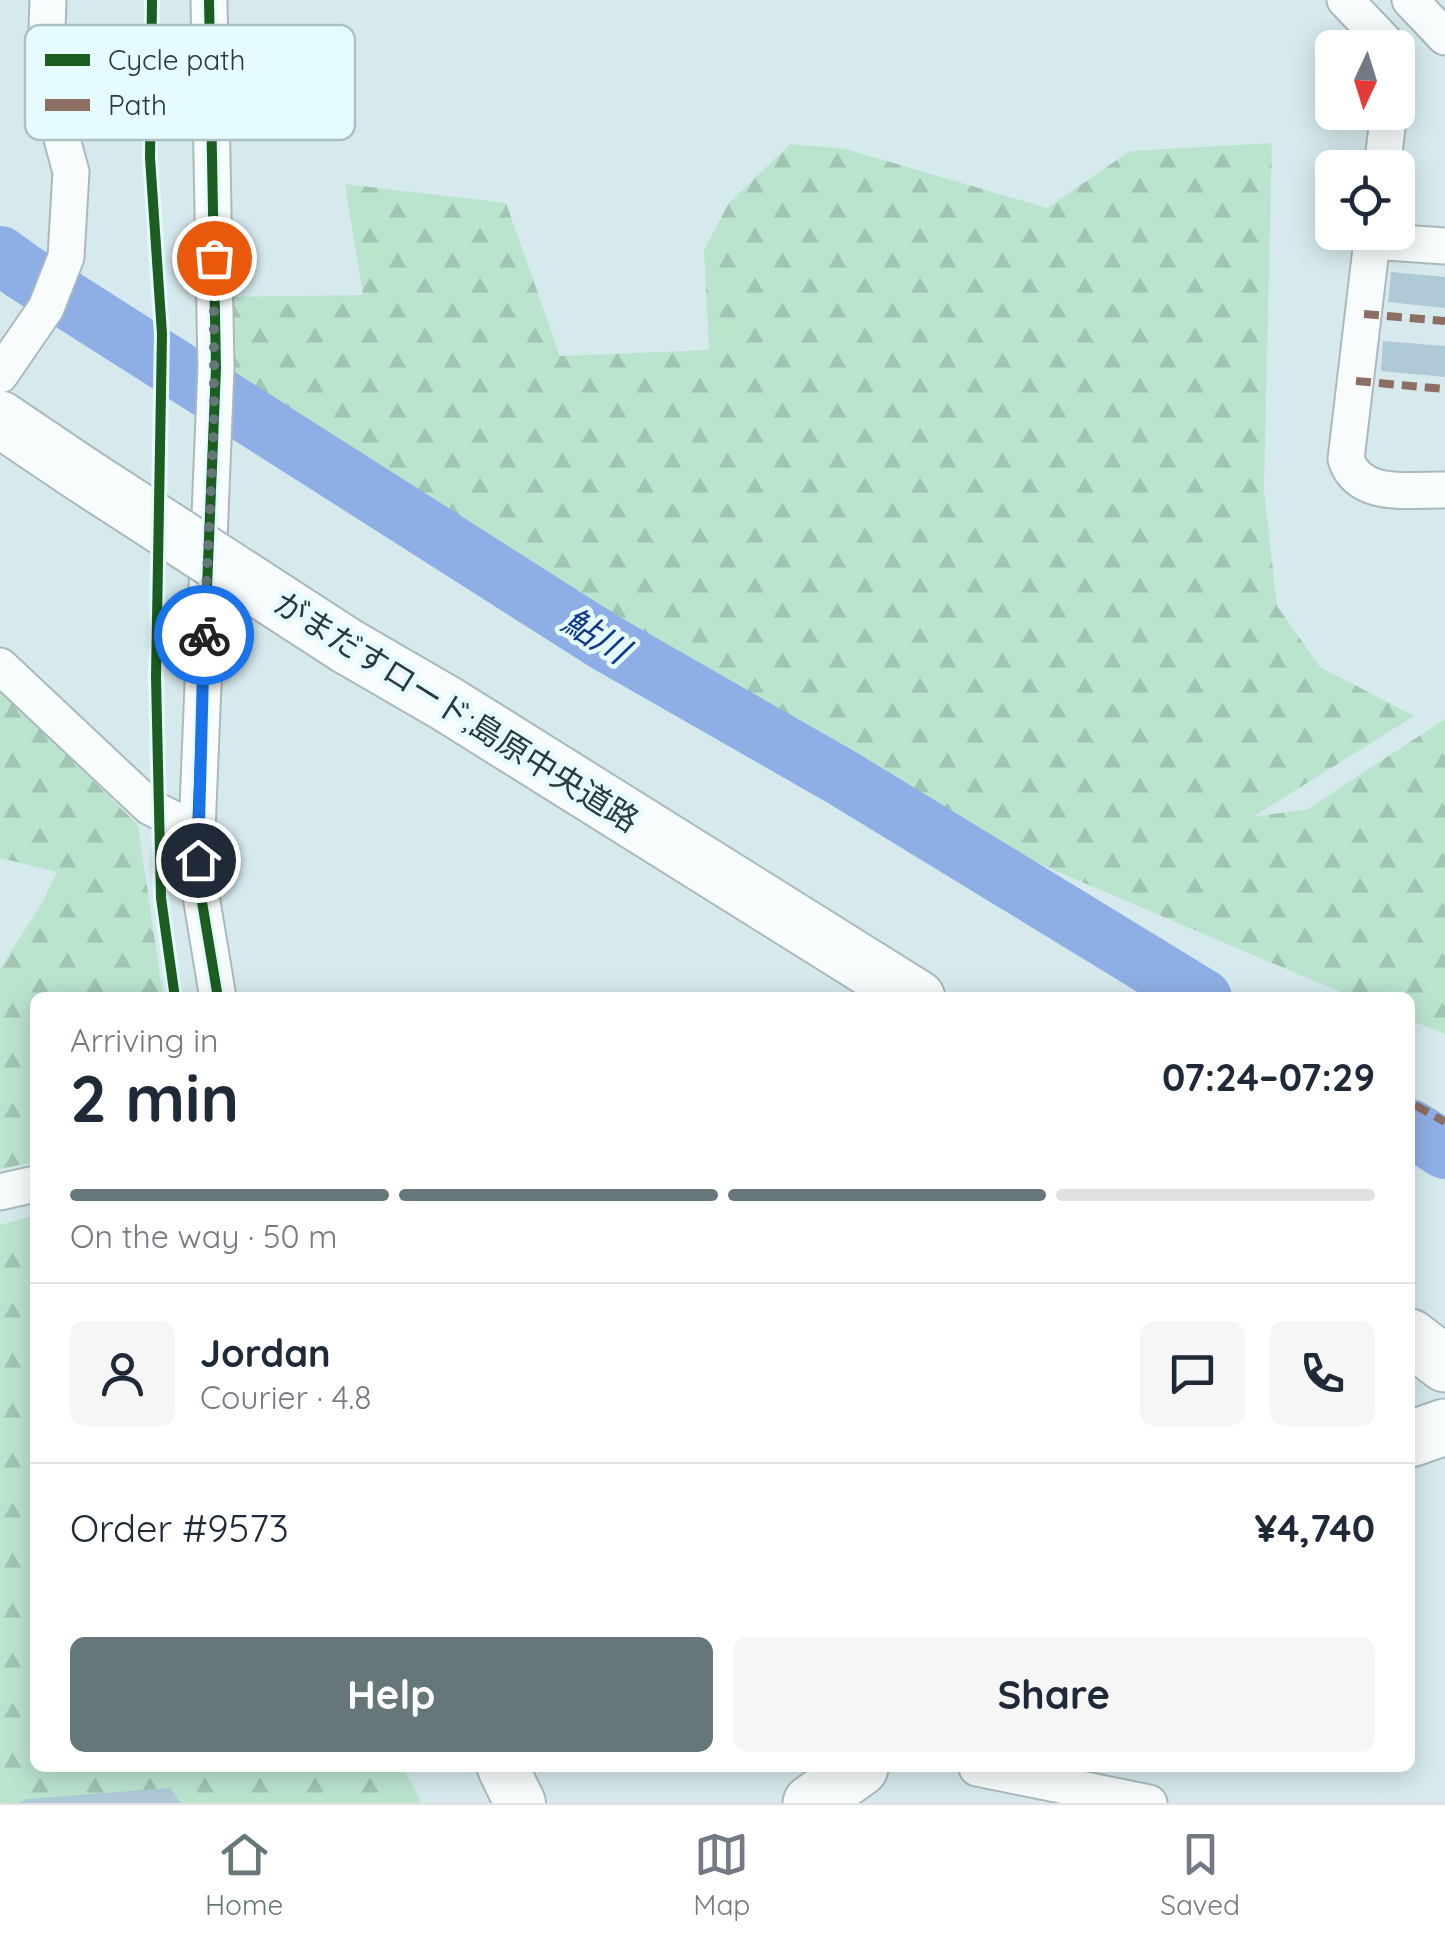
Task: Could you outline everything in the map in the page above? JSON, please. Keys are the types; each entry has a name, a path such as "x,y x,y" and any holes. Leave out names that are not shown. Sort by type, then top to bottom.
{"highway":[{"name":"がまだすロード;島原中央道路","path":"0,419 347,646 447,704 908,992"},
{"path":"1415,1437 1445,1427"},
{"path":"810,1803 854,1772"}],"street":[{"path":"47,25 48,0"},
{"path":"210,0 210,25"},
{"path":"1345,0 1374,30"},
{"path":"1410,0 1445,37"},
{"path":"0,375 46,308 66,256 71,172 62,140"},
{"path":"212,140 216,368 197,831 200,890 223,992"},
{"path":"1415,242 1445,246"},
{"path":"1370,250 1346,459 1350,472 1360,482 1376,488 1445,490"},
{"path":"0,666 150,807 197,831"},
{"path":"0,1192 30,1185"},
{"path":"505,1772 520,1803"},
{"path":"997,1772 1149,1803"}],"green space":[{"path":"1272,143 1264,489 1277,606 1320,667 1414,716 1253,817 1308,809 1445,719 1445,1034 1415,1022 1415,992 1340,992 1042,865 922,803 787,724 595,624 508,563 230,384 226,297 363,295 345,184 506,203 560,356 709,350 704,250 729,203 790,144 846,149 1047,208 1130,151"},
{"path":"0,689 138,825 162,992 30,992 30,1163 0,1169 0,969 57,872 0,858"},
{"path":"30,1216 30,1772 405,1772 422,1803 0,1803 0,1225"}],"building":[{"path":"1391,272 1445,277 1445,308 1388,302"},
{"path":"1383,341 1445,346 1445,377 1381,371"},
{"path":"170,1788 181,1803 21,1803 26,1799"}],"waterway":[{"name":"鮎川","path":"0,255 605,642 841,777 1193,992"},
{"name":"鮎川","path":"1415,1131 1445,1150"}],"marked path":[{"path":"1364,314 1445,321"},
{"path":"1356,381 1445,389"},
{"path":"1415,1105 1445,1122"}],"cycle path":[{"path":"152,0 152,25"},
{"path":"209,0 209,25"},
{"path":"150,140 162,334 156,677 161,898 174,992"},
{"path":"212,140 216,368 197,831 200,890 217,992"}],"way so far":[{"path":"204,635 216,368 214,258"}],"route":[{"path":"198,860 204,635"}]}
